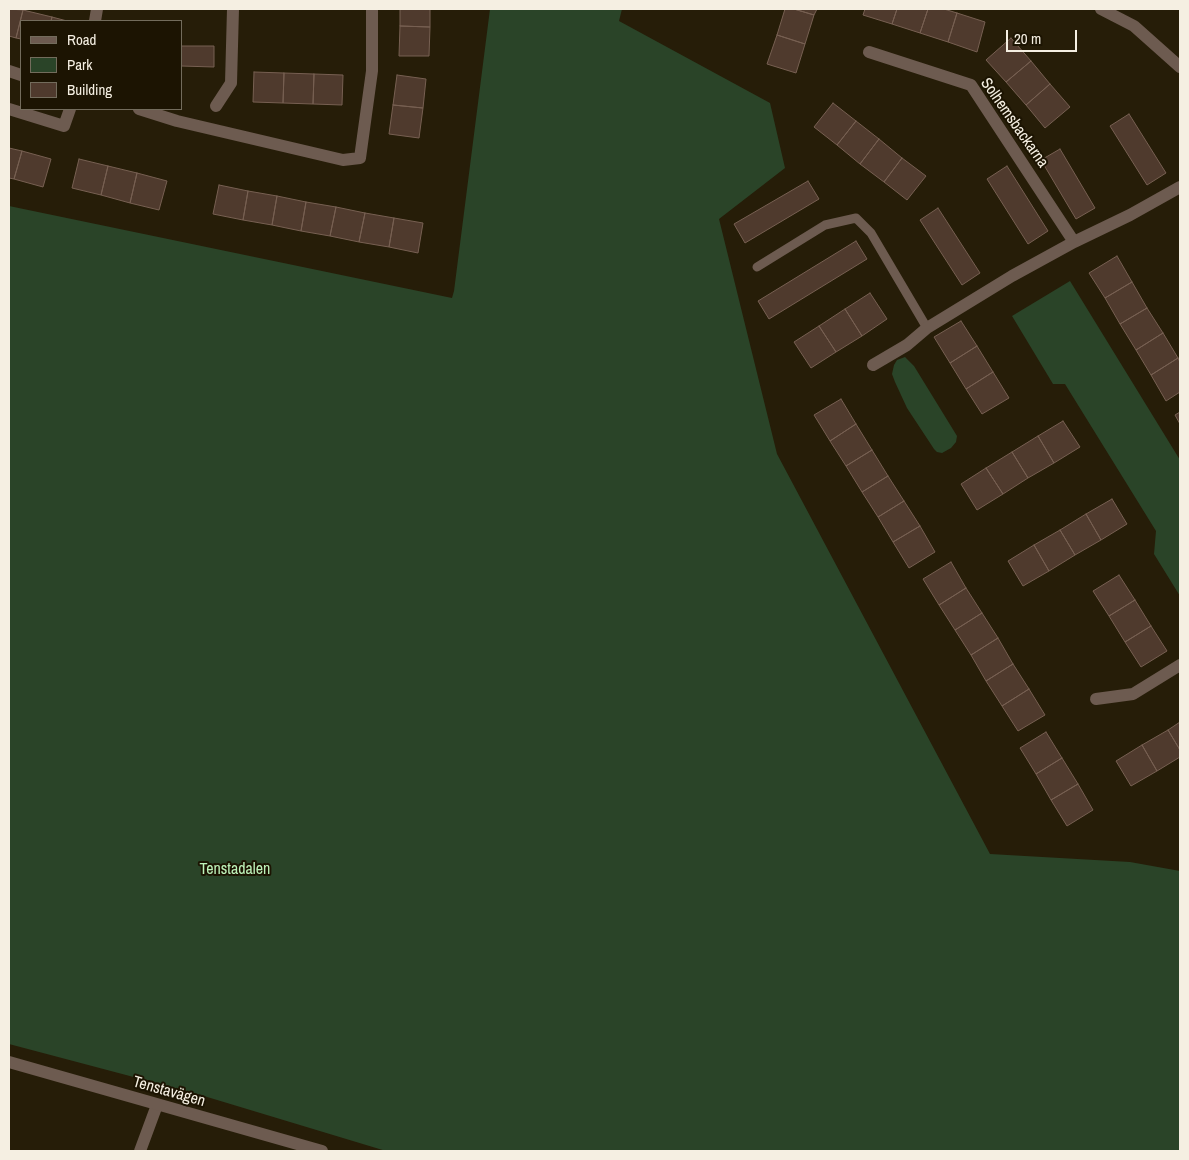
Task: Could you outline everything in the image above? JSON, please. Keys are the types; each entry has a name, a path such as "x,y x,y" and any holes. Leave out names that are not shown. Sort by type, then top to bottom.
{"street":[{"path":"216,106 231,83 233,9"},
{"path":"141,110 177,121 343,160 360,158 372,71 372,9"},
{"path":"1101,9 1134,26 1180,67"},
{"name":"Solhemsbackarna","path":"869,52 971,85 1074,242"},
{"path":"9,109 64,126 70,110"},
{"path":"873,365 907,345 927,328 1012,276 1180,187"},
{"path":"1096,699 1133,694 1180,665"},
{"name":"Tenstavägen","path":"9,1062 322,1151"},
{"path":"140,1151 157,1105"}],"lane":[{"path":"757,267 825,226 856,218 871,233 927,328"}],"green space":[{"name":"Tenstadalen","path":"490,9 622,9 619,21 770,103 785,168 719,219 777,454 990,854 1130,862 1180,871 1180,1151 386,1151 194,1093 9,1044 9,206 452,298"},
{"path":"1070,281 1180,460 1180,596 1154,554 1156,531 1065,384 1053,384 1012,316"},
{"path":"905,357 914,366 957,436 956,442 951,448 942,453 934,449 907,408 895,382 892,374 894,365 897,360"}],"building":[{"path":"9,9 23,10 16,38 9,36"},
{"path":"400,9 430,9 430,27 400,26"},
{"path":"785,9 794,9 814,15 805,44 777,35"},
{"path":"794,9 817,9 814,15"},
{"path":"865,9 897,9 892,24 863,15"},
{"path":"897,9 928,9 920,33 892,24"},
{"path":"928,9 944,9 957,13 948,42 920,33"},
{"path":"23,10 52,17 51,20 20,20"},
{"path":"957,13 985,22 977,52 948,42"},
{"path":"52,17 63,20 51,20"},
{"path":"20,22 20,39 16,38"},
{"path":"400,26 430,27 429,56 399,56"},
{"path":"777,35 805,44 796,73 767,64"},
{"path":"1011,38 1031,61 1006,82 986,60"},
{"path":"182,46 214,46 214,67 182,66"},
{"path":"1031,61 1050,84 1026,105 1006,82"},
{"path":"254,72 284,73 283,103 253,102"},
{"path":"284,73 314,74 313,104 283,103"},
{"path":"314,74 343,75 342,105 313,104"},
{"path":"397,75 426,79 423,108 393,105"},
{"path":"1050,84 1070,107 1045,128 1026,105"},
{"path":"833,103 856,121 837,145 814,127"},
{"path":"393,105 423,108 419,138 389,134"},
{"path":"1129,114 1166,173 1147,185 1110,126"},
{"path":"856,121 879,139 860,164 837,145"},
{"path":"879,139 902,158 884,182 860,164"},
{"path":"9,148 22,151 14,179 9,178"},
{"path":"1060,149 1095,208 1076,219 1041,160"},
{"path":"22,151 51,159 43,187 14,179"},
{"path":"902,158 926,176 907,200 884,182"},
{"path":"79,159 108,166 101,195 72,188"},
{"path":"108,166 137,173 130,203 101,195"},
{"path":"1007,166 1048,231 1028,244 987,179"},
{"path":"137,173 167,181 159,210 130,203"},
{"path":"808,181 819,199 745,243 734,224"},
{"path":"219,185 248,191 243,220 213,214"},
{"path":"248,191 277,196 272,225 243,220"},
{"path":"277,196 306,202 301,231 272,225"},
{"path":"306,202 336,207 330,236 301,231"},
{"path":"336,207 365,213 359,242 330,236"},
{"path":"938,208 980,273 962,285 920,220"},
{"path":"365,213 394,218 389,247 359,242"},
{"path":"394,218 423,223 418,253 389,247"},
{"path":"856,241 867,259 769,319 758,301"},
{"path":"1117,256 1132,282 1105,298 1089,273"},
{"path":"1132,282 1147,308 1120,324 1105,298"},
{"path":"870,293 887,319 862,336 845,309"},
{"path":"1147,308 1163,333 1136,350 1120,324"},
{"path":"845,309 862,336 836,352 819,326"},
{"path":"961,321 977,346 950,363 934,337"},
{"path":"819,326 836,352 811,368 794,342"},
{"path":"1163,333 1178,358 1151,375 1136,350"},
{"path":"977,346 993,372 966,389 950,363"},
{"path":"1178,358 1180,362 1180,392 1166,401 1151,375"},
{"path":"993,372 1009,398 982,414 966,389"},
{"path":"841,399 856,424 830,441 814,415"},
{"path":"1180,412 1180,424 1175,415"},
{"path":"1063,421 1080,447 1054,463 1038,436"},
{"path":"856,424 872,450 846,466 830,441"},
{"path":"1038,436 1054,463 1028,478 1012,452"},
{"path":"872,450 888,476 862,492 846,466"},
{"path":"1012,452 1028,478 1003,494 986,468"},
{"path":"986,468 1003,494 977,510 961,484"},
{"path":"888,476 904,501 878,517 862,492"},
{"path":"1112,499 1127,524 1101,540 1086,514"},
{"path":"904,501 920,526 893,542 878,517"},
{"path":"1086,514 1101,540 1075,555 1060,530"},
{"path":"920,526 935,552 909,568 893,542"},
{"path":"1060,530 1075,555 1049,571 1034,545"},
{"path":"1034,545 1049,571 1023,586 1008,561"},
{"path":"951,562 966,588 939,605 923,579"},
{"path":"1119,575 1135,600 1109,616 1093,591"},
{"path":"966,588 982,613 955,630 939,605"},
{"path":"1135,600 1151,626 1125,642 1109,616"},
{"path":"982,613 998,638 971,655 955,630"},
{"path":"1151,626 1167,651 1141,667 1125,642"},
{"path":"998,638 1013,664 986,681 971,655"},
{"path":"1013,664 1029,689 1002,706 986,681"},
{"path":"1029,689 1045,715 1018,731 1002,706"},
{"path":"1180,722 1180,750 1168,730"},
{"path":"1168,730 1180,750 1180,757 1157,771 1142,745"},
{"path":"1046,732 1062,758 1036,774 1020,748"},
{"path":"1142,745 1157,771 1131,786 1116,761"},
{"path":"1062,758 1078,784 1051,800 1036,774"},
{"path":"1078,784 1093,810 1067,826 1051,800"}]}
